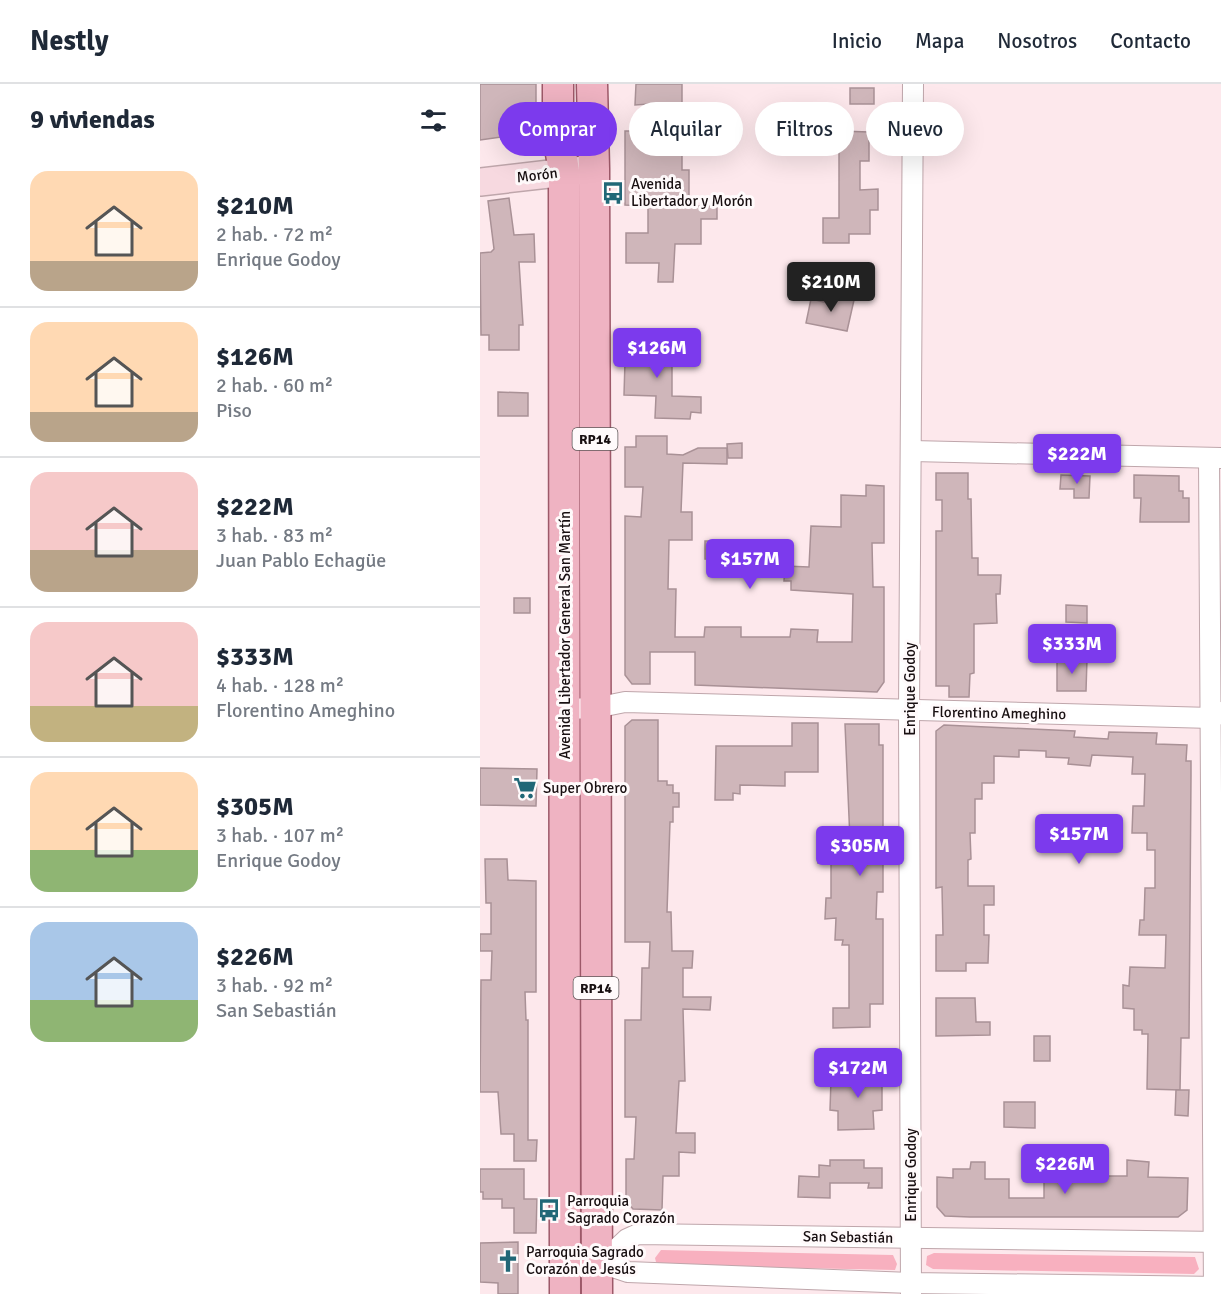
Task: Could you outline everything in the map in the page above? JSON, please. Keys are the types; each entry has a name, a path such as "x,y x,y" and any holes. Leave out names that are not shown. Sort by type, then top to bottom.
{"main road":[{"name":"Avenida Libertador General San Martín","path":"558,84 558,136 564,171 565,1281"},
{"name":"Avenida Libertador General San Martín","path":"592,84 596,1281"}],"street":[{"name":"Enrique Godoy","path":"911,1288 909,711 913,84"},
{"name":"Morón","path":"480,182 594,169"},
{"path":"565,1281 596,1281 610,1266 628,1272 911,1288 1217,1289 1215,458 912,452"},
{"name":"Florentino Ameghino","path":"565,709 595,708 625,702 909,711 1216,715"},
{"name":"San Sebastián","path":"596,1281 627,1239 638,1234 1218,1241"}],"shaded area":[{"path":"661,1250 893,1255 897,1264 895,1270 662,1265 656,1262 655,1258"},
{"path":"934,1253 1195,1257 1199,1269 1194,1274 933,1269 926,1265 927,1256"}],"building":[{"path":"480,84 536,84 536,102 498,102 498,137 480,140"},
{"path":"636,84 682,84 682,102 635,102"},
{"path":"850,88 874,88 874,102 854,104 850,102"},
{"path":"625,131 629,131 629,156 682,156 682,170 689,170 689,206 717,206 717,219 701,219 701,244 675,244 673,282 658,282 659,263 626,263 626,233 648,233 648,206 625,205"},
{"path":"854,132 866,132 866,156 869,156 869,161 860,161 860,190 878,189 878,210 870,210 870,234 849,234 849,243 823,243 823,218 839,218 839,156 854,156"},
{"path":"509,198 514,235 534,234 535,262 519,262 523,325 519,325 519,350 489,350 489,335 481,335 480,253 491,252 494,249 488,201"},
{"path":"826,294 854,300 847,331 806,323 811,299 824,302"},
{"path":"638,333 666,333 666,361 672,361 672,396 701,397 701,413 691,412 690,419 655,418 656,396 624,395 625,361 638,361"},
{"path":"498,392 528,393 528,416 498,416"},
{"path":"636,436 667,436 667,454 683,455 698,448 727,448 727,464 683,463 681,512 692,512 692,540 669,540 668,589 676,589 675,637 704,637 705,627 741,627 741,637 790,637 791,629 818,630 817,642 852,642 853,594 791,590 791,581 784,581 785,566 809,567 811,526 841,527 841,495 866,496 866,485 884,486 884,543 872,543 873,587 884,587 884,682 877,692 695,685 695,652 650,652 650,684 632,684 625,675 625,516 641,517 643,487 625,487 625,447 636,447"},
{"path":"742,443 742,458 728,458 727,444"},
{"path":"936,473 968,473 972,558 978,558 978,575 1001,575 1000,594 996,594 997,623 974,624 974,673 970,674 969,697 949,697 949,686 936,686 936,531 942,531 942,500 936,500"},
{"path":"1061,475 1090,476 1089,498 1074,498 1074,489 1060,489"},
{"path":"1134,475 1179,476 1179,491 1183,491 1183,498 1189,498 1189,522 1140,522 1141,498 1134,498"},
{"path":"705,541 753,541 753,560 705,559"},
{"path":"514,598 530,598 530,613 514,613"},
{"path":"1066,605 1087,606 1087,623 1066,622"},
{"path":"1057,658 1087,659 1086,691 1057,691"},
{"path":"632,720 658,720 658,781 667,781 667,785 673,785 673,793 679,793 679,807 673,807 673,822 670,822 667,912 671,912 672,951 693,951 692,968 683,968 683,997 711,997 710,1010 683,1009 685,1081 679,1081 676,1133 695,1133 695,1153 679,1152 679,1176 663,1176 662,1210 633,1209 626,1201 626,1159 634,1159 636,1117 625,1117 625,1020 641,1020 642,968 649,968 650,942 625,942 625,726"},
{"path":"792,723 818,723 818,772 785,772 785,786 740,785 740,794 733,793 733,800 715,800 716,746 792,746"},
{"path":"845,724 879,724 879,745 883,745 883,892 877,892 876,919 883,919 883,1004 870,1004 870,1027 833,1028 833,1008 849,1008 849,945 842,945 843,940 835,940 836,918 825,919 826,898 831,898 831,863 818,863 818,847 841,847 841,840 850,840"},
{"path":"944,725 1075,731 1074,737 1108,739 1109,732 1157,733 1156,744 1187,745 1186,761 1191,761 1189,1038 1181,1038 1180,1090 1147,1089 1148,1034 1142,1034 1142,1030 1134,1030 1134,1009 1123,1008 1123,985 1129,986 1130,967 1165,968 1166,935 1139,935 1140,920 1144,920 1145,888 1155,888 1155,850 1147,850 1147,833 1132,833 1133,806 1144,806 1145,774 1132,774 1133,757 1092,755 1090,766 1068,764 1069,758 1046,757 1046,751 1019,750 1019,757 994,756 994,783 982,783 982,799 975,799 975,833 970,833 971,859 968,860 968,886 994,886 994,905 984,905 984,935 989,935 988,963 966,963 966,971 936,971 936,935 943,935 942,887 936,888 936,731"},
{"path":"480,768 537,769 536,806 480,805"},
{"path":"485,859 507,859 508,880 536,881 536,992 525,992 526,1020 528,1020 528,1140 537,1140 536,1161 514,1161 514,1134 501,1134 498,1092 480,1092 481,980 491,980 492,951 480,951 480,934 491,934 491,903 486,903"},
{"path":"936,998 975,998 976,1022 990,1022 990,1035 936,1036"},
{"path":"1034,1036 1050,1036 1050,1061 1034,1061"},
{"path":"856,1068 882,1068 882,1110 873,1111 874,1129 838,1130 838,1111 830,1110 831,1080 856,1081"},
{"path":"1176,1090 1189,1090 1188,1116 1175,1115"},
{"path":"1004,1102 1035,1102 1035,1128 1004,1127"},
{"path":"830,1160 864,1160 864,1168 882,1168 882,1188 868,1188 869,1183 830,1183 830,1198 798,1197 799,1176 819,1177 819,1165 830,1166"},
{"path":"1127,1160 1149,1162 1148,1177 1188,1178 1187,1210 1178,1217 970,1217 945,1216 937,1207 937,1177 953,1178 953,1169 970,1169 971,1162 985,1162 985,1179 1009,1179 1009,1198 1044,1198 1044,1171 1086,1171 1086,1176 1127,1176"},
{"path":"480,1169 524,1169 524,1199 537,1199 536,1233 514,1233 514,1208 502,1208 502,1199 483,1199 483,1192 480,1192"},
{"path":"518,1242 518,1294 498,1294 498,1283 480,1282 480,1243"}],"place":[{"name":"Avenida Libertador y Morón","path":"613,193"},
{"name":"Super Obrero","path":"525,788"},
{"name":"Parroquia Sagrado Corazón","path":"549,1210"},
{"name":"Parroquia Sagrado Corazón de Jesús","path":"508,1261"}]}
